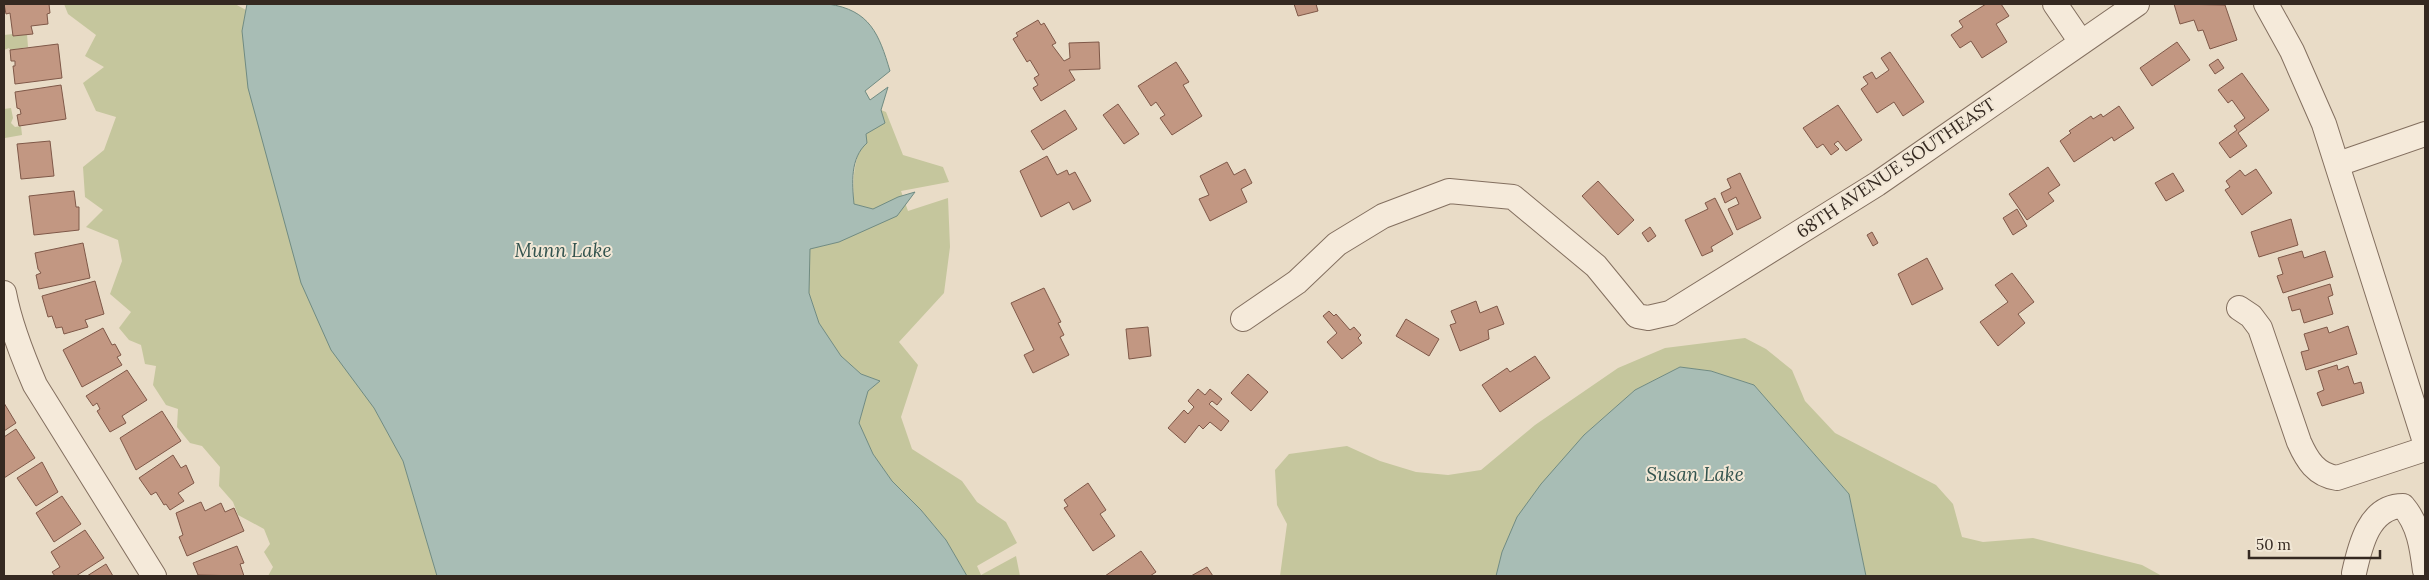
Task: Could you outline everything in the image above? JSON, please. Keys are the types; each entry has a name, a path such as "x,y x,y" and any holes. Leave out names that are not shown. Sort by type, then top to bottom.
{"street":[{"path":"2055,4 2081,42"},
{"name":"68TH AVENUE SOUTHEAST","path":"1244,319 1297,282 1337,244 1383,216 1449,191 1514,197 1596,266 1637,316 1648,318 1670,313 1877,184 2137,4"},
{"path":"2266,4 2292,51 2324,124 2425,442"},
{"path":"2338,164 2425,134"},
{"path":"4,293 8,316 22,357 35,385 154,576"},
{"path":"2239,308 2251,316 2260,328 2299,442 2307,458 2326,477 2337,478 2425,449"},
{"path":"2354,573 2366,532 2380,514 2391,506 2403,506 2412,517 2421,540 2425,571"}],"green space":[{"path":"64,4 235,4 246,10 242,31 374,408 403,461 437,576 268,576 273,567 264,552 270,544 264,529 238,515 233,502 219,486 220,467 202,446 190,443 177,427 178,409 166,405 153,385 156,366 145,364 141,345 129,340 119,328 131,312 110,294 122,261 118,240 86,227 103,210 85,197 83,167 104,150 116,117 96,111 83,83 104,67 85,56 96,35 68,14"},
{"path":"13,34 14,36 27,34 28,47 4,50 4,35"},
{"path":"11,108 13,118 11,123 15,127 21,126 22,135 5,138 4,109"},
{"path":"881,110 886,112 903,155 943,167 949,182 901,191 908,211 948,198 950,247 944,293 899,342 918,365 901,417 912,449 962,481 977,502 1006,522 1017,543 977,566 981,575 1016,556 1020,576 967,576 946,540 921,510 892,481 873,454 859,423 868,391 880,381 861,374 841,356 819,323 809,293 809,249 839,242 873,209 854,204 854,177 855,165 862,144"},
{"path":"1745,338 1766,349 1792,370 1805,401 1835,433 1936,485 1953,504 1962,537 1983,542 2033,538 2142,565 2162,576 1866,576 1849,494 1754,385 1711,371 1680,367 1635,390 1584,435 1502,552 1496,576 1280,576 1287,524 1277,505 1275,470 1289,454 1347,446 1380,461 1416,472 1448,475 1481,470 1535,425 1618,368 1665,348"}],"water":[{"name":"Munn Lake","path":"247,4 828,4 842,7 863,18 877,35 890,71 865,91 870,100 888,87 881,110 885,123 866,134 867,143 861,149 855,163 853,171 854,204 873,209 898,197 915,192 897,216 839,242 810,249 809,293 819,323 841,356 861,374 880,381 868,391 859,423 873,454 892,481 921,510 946,540 967,576 437,576 403,461 374,408 331,350 301,283 248,88 242,31"},
{"name":"Susan Lake","path":"1680,367 1711,371 1754,385 1849,494 1866,576 1496,576 1502,552 1517,517 1541,484 1584,435 1635,390"}],"building":[{"path":"4,4 49,4 48,24 31,26 33,34 13,36 10,13 6,14"},
{"path":"1294,4 1316,4 1318,11 1298,16"},
{"path":"1986,4 2001,4 2009,16 1996,24 2007,42 1982,58 1971,41 1960,48 1951,35 1963,27 1959,21"},
{"path":"2174,4 2225,5 2237,40 2210,49 2203,30 2198,31 2194,20 2180,24"},
{"path":"1038,20 1041,25 1044,23 1056,43 1052,45 1064,61 1070,58 1069,43 1099,42 1100,69 1069,70 1075,80 1041,101 1033,88 1038,85 1034,78 1039,75 1030,60 1027,62 1013,39 1018,36 1016,33"},
{"path":"2177,42 2190,60 2152,86 2140,68"},
{"path":"58,44 62,78 15,84 13,66 15,66 15,61 11,61 10,50"},
{"path":"1890,52 1924,102 1903,116 1894,102 1877,113 1861,89 1868,84 1863,77 1872,72 1876,79 1889,70 1881,58"},
{"path":"2218,59 2224,68 2215,74 2209,65"},
{"path":"1176,62 1189,82 1183,85 1202,116 1172,135 1160,118 1165,115 1156,102 1151,106 1138,86"},
{"path":"2242,73 2269,110 2238,133 2247,146 2230,158 2219,143 2237,130 2234,126 2245,118 2232,100 2228,103 2218,90"},
{"path":"61,85 66,119 19,126 17,115 21,114 20,109 17,108 15,92"},
{"path":"1118,104 1139,134 1124,144 1103,115"},
{"path":"1838,105 1862,140 1846,151 1838,141 1834,144 1839,149 1831,155 1823,144 1817,148 1803,128"},
{"path":"2119,106 2134,128 2114,141 2112,137 2074,162 2060,141 2071,133 2069,131 2091,116 2093,119 2101,114 2103,117"},
{"path":"1065,110 1077,129 1043,150 1031,131"},
{"path":"50,141 54,176 21,179 17,144"},
{"path":"1047,156 1057,175 1067,170 1069,175 1075,172 1091,201 1073,210 1069,202 1041,217 1020,171"},
{"path":"1227,162 1234,175 1245,169 1252,183 1241,189 1247,202 1210,221 1199,199 1209,195 1200,176"},
{"path":"2048,167 2060,185 2048,193 2054,201 2027,220 2009,194"},
{"path":"2256,169 2272,193 2242,215 2225,190 2230,187 2226,181 2240,170 2245,176"},
{"path":"1740,173 1761,218 1737,230 1728,209 1739,204 1736,197 1725,203 1721,193 1731,188 1727,179"},
{"path":"2173,173 2184,191 2166,201 2155,183"},
{"path":"1598,181 1634,220 1618,235 1582,196"},
{"path":"74,191 76,207 79,207 79,230 34,235 29,196"},
{"path":"1715,198 1733,234 1711,247 1713,251 1702,256 1685,220 1708,209 1705,203"},
{"path":"2017,209 2027,226 2013,235 2003,218"},
{"path":"2291,219 2298,245 2259,257 2251,232"},
{"path":"1650,227 1656,236 1648,242 1642,233"},
{"path":"1872,232 1878,243 1873,246 1867,235"},
{"path":"83,243 90,278 39,289 36,275 41,273 38,269 35,253"},
{"path":"2302,251 2304,258 2325,251 2333,277 2283,293 2277,276 2283,274 2278,258"},
{"path":"1927,258 1943,289 1912,305 1898,274"},
{"path":"2012,273 2034,302 2018,314 2025,323 1998,346 1980,322 2008,302 1995,285"},
{"path":"95,281 104,314 85,320 88,327 64,334 62,327 56,328 52,316 48,317 42,296"},
{"path":"2330,284 2333,295 2328,297 2333,314 2304,323 2300,309 2292,311 2288,297"},
{"path":"1044,288 1061,322 1058,323 1064,335 1060,337 1069,355 1033,373 1024,355 1034,350 1011,303"},
{"path":"1476,301 1480,313 1497,306 1504,324 1488,330 1489,339 1460,351 1450,325 1456,323 1451,311"},
{"path":"1329,311 1334,316 1336,314 1350,330 1354,327 1361,335 1358,338 1362,343 1342,359 1327,342 1337,333 1323,316"},
{"path":"1406,319 1439,339 1429,356 1396,336"},
{"path":"2348,326 2357,354 2306,370 2301,352 2309,350 2304,334 2327,327 2329,333"},
{"path":"1148,327 1151,356 1129,359 1126,329"},
{"path":"103,328 112,345 115,344 121,355 117,357 122,365 82,387 63,350"},
{"path":"1535,356 1550,378 1500,412 1482,385 1507,368 1510,372"},
{"path":"2337,365 2338,370 2348,366 2354,384 2361,382 2364,393 2322,406 2317,393 2324,390 2318,371"},
{"path":"127,370 147,400 122,416 126,423 110,432 97,411 100,409 97,403 93,406 86,396"},
{"path":"1248,374 1268,392 1251,411 1231,393"},
{"path":"1198,389 1205,395 1210,389 1222,399 1217,405 1212,401 1209,404 1229,421 1221,431 1210,422 1203,429 1199,425 1185,443 1168,428 1184,410 1188,414 1194,407 1188,401"},
{"path":"4,403 16,423 4,431"},
{"path":"162,411 181,441 136,470 120,438"},
{"path":"16,429 35,458 4,478 4,437"},
{"path":"173,455 181,468 186,465 194,483 178,493 184,501 170,510 166,504 164,505 156,492 151,495 139,478"},
{"path":"42,462 58,492 36,506 17,478"},
{"path":"1088,483 1106,510 1100,514 1115,536 1093,551 1064,508 1068,506 1064,500"},
{"path":"62,496 81,524 54,542 36,513"},
{"path":"201,502 205,511 221,503 225,512 234,508 244,531 187,556 179,537 183,535 176,513"},
{"path":"85,530 104,558 76,576 55,576 52,572 60,567 51,552"},
{"path":"237,546 244,563 240,564 244,576 198,575 193,563"},
{"path":"1141,551 1156,572 1150,576 1105,576"},
{"path":"106,564 113,576 87,576"},
{"path":"1207,567 1213,576 1191,576"}]}
